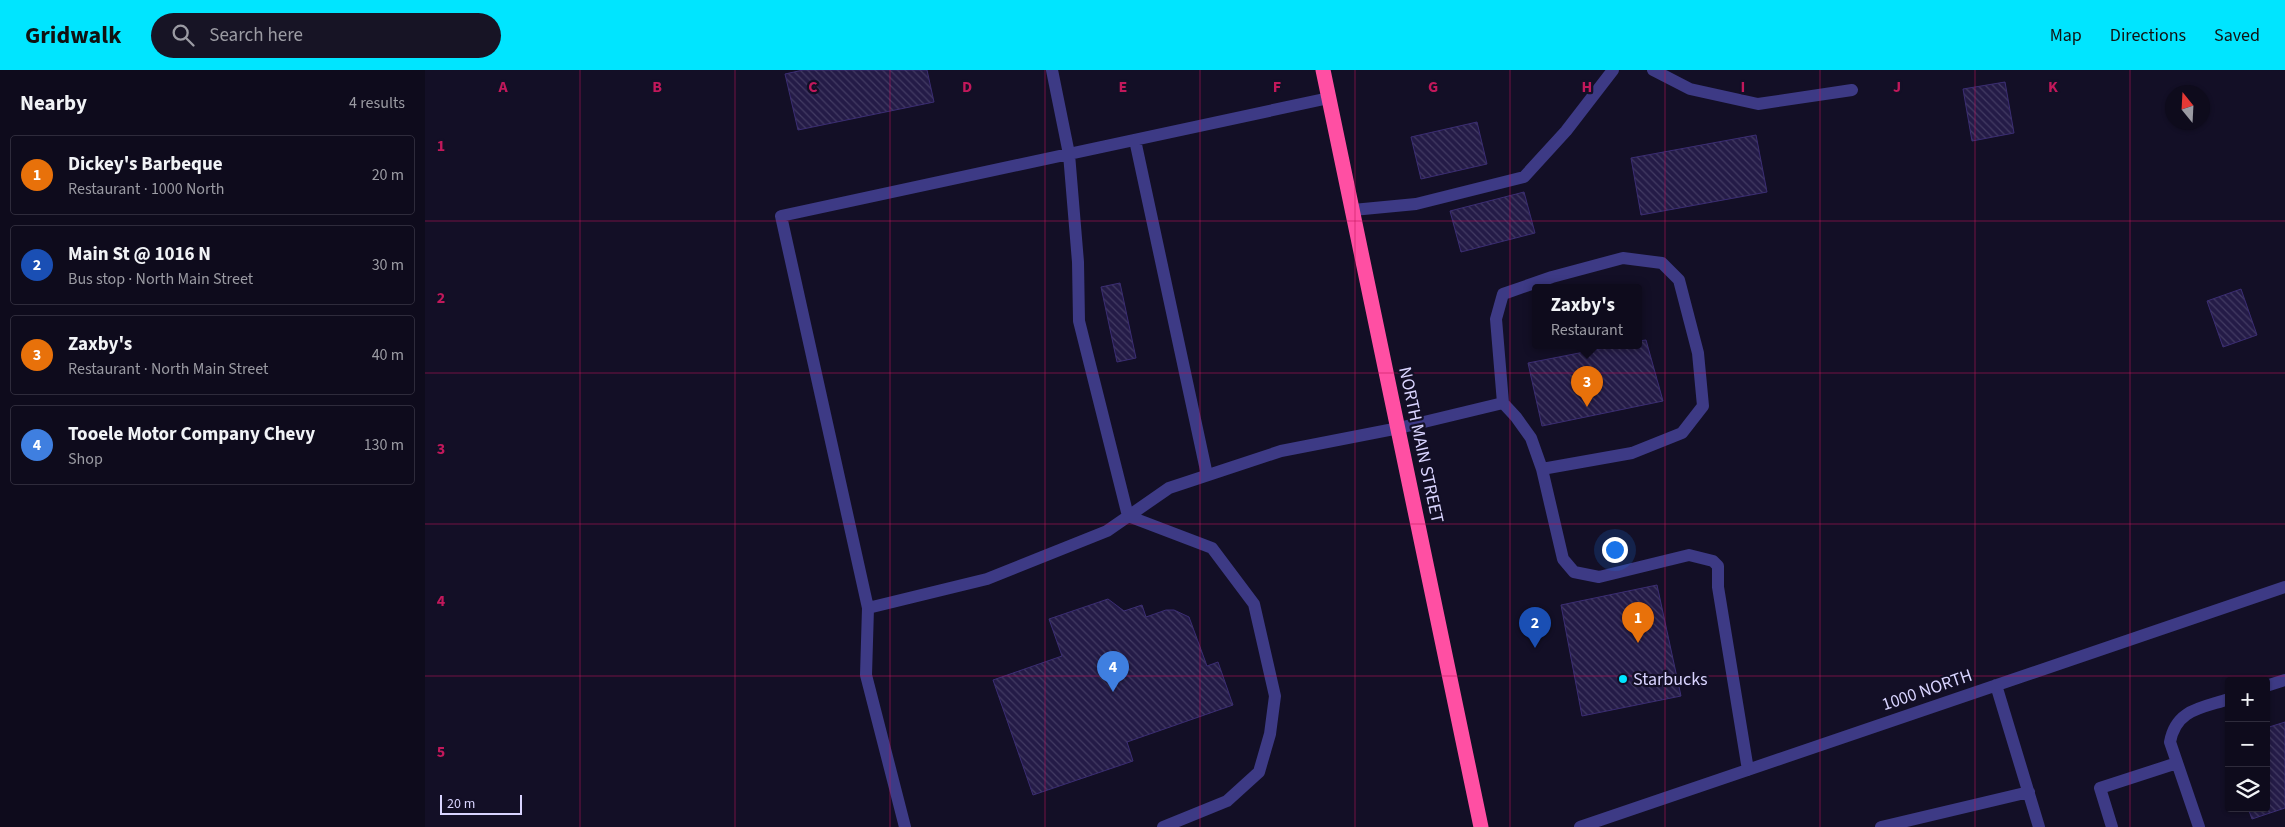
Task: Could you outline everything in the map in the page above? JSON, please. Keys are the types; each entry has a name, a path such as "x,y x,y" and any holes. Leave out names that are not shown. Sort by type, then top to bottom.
{"highway":[{"name":"NORTH MAIN STREET","path":"1323,70 1481,827"}],"street":[{"path":"1052,70 1069,154 1078,262 1079,321 1129,516"},
{"path":"1353,210 1416,204 1524,177 1566,131 1613,70"},
{"path":"1653,70 1690,89 1758,104 1852,90"},
{"path":"905,827 866,675 868,608 781,216 1329,98"},
{"path":"1135,140 1207,475"},
{"path":"1542,469 1632,453 1683,433 1703,406 1698,353 1679,280 1662,263 1623,258 1552,277 1503,294 1496,319 1503,403 1517,417 1531,438 1542,469 1563,559 1575,572 1599,577 1689,555 1713,562 1718,566 1718,587 1747,770"},
{"path":"868,608 987,579 1107,531 1169,488 1281,451 1399,428 1503,403"},
{"path":"1129,516 1212,548 1254,604 1275,696 1270,734 1259,772 1227,801 1163,827"},
{"name":"1000 NORTH","path":"1580,827 2285,586"},
{"path":"2270,685 2285,680"},
{"path":"1996,685 2039,827"},
{"path":"2199,827 2171,742 2173,731 2180,719 2190,712 2225,700"},
{"path":"2112,827 2100,788 2177,763"},
{"path":"1881,827 2029,792"}],"building":[{"path":"803,70 927,70 934,102 798,130 785,74"},
{"path":"2005,82 2014,133 1972,141 1963,89"},
{"path":"1477,122 1487,164 1421,179 1411,137"},
{"path":"1756,135 1767,192 1641,215 1631,158"},
{"path":"1524,192 1535,233 1461,252 1450,211"},
{"path":"1120,283 1136,358 1117,362 1101,287"},
{"path":"2241,289 2257,335 2223,347 2207,301"},
{"path":"1642,340 1646,340 1663,401 1542,426 1528,363 1600,349 1642,349"},
{"path":"1657,585 1681,696 1582,716 1561,605"},
{"path":"1108,599 1124,611 1142,605 1146,617 1166,610 1174,610 1189,617 1207,666 1218,662 1233,705 1127,742 1133,761 1033,795 993,680 1062,656 1049,619"},
{"path":"2285,722 2285,808 2252,819 2249,812 2270,812 2270,727"}],"place":[{"name":"Zaxby's","path":"1587,407"},
{"name":"Dickey's Barbeque","path":"1638,643"},
{"name":"Main St @ 1016 N","path":"1535,648"},
{"name":"Starbucks","path":"1623,679"},
{"name":"Tooele Motor Company Chevy","path":"1113,692"}]}
